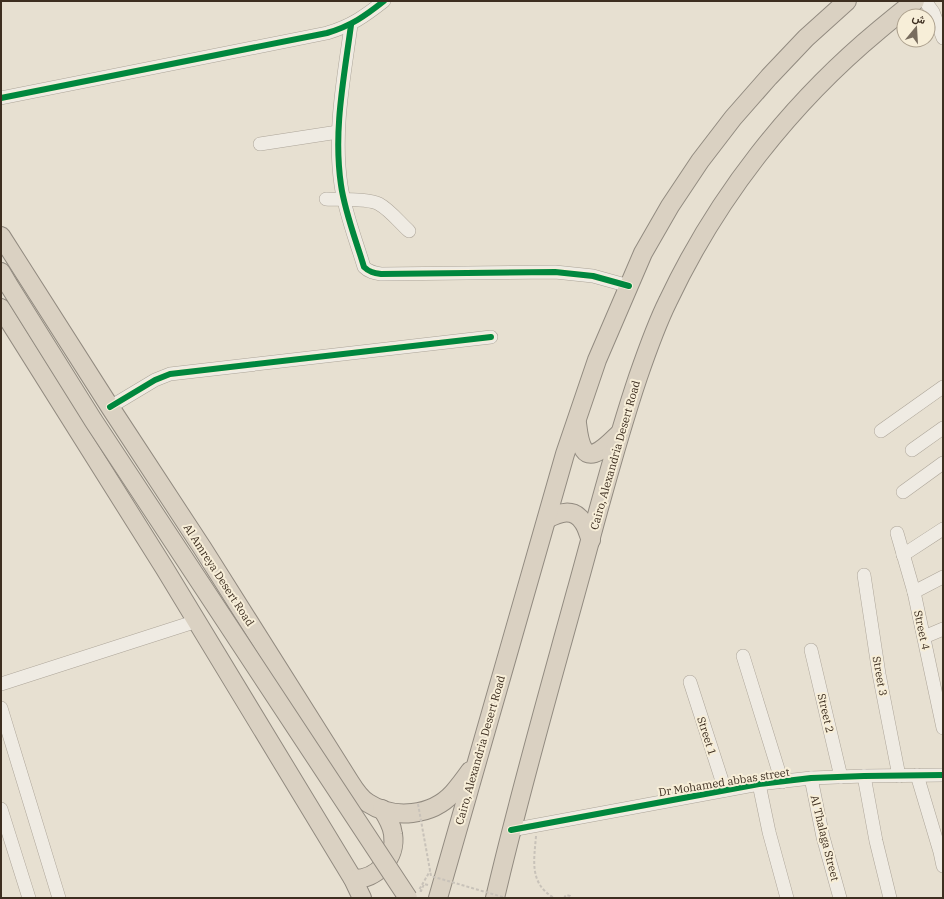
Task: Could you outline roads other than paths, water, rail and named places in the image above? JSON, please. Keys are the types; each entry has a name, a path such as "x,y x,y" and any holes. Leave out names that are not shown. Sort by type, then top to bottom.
{"highway":[{"name":"Cairo, Alexandria Desert Road","path":"438,898 565,454 598,360 643,253 670,206 700,161 728,124 769,77 806,38 847,1"},
{"name":"Cairo, Alexandria Desert Road","path":"495,898 511,830 620,433 645,358 667,302 695,248 728,196 764,147 808,96 856,49 915,1"},
{"name":"Al Amreya Desert Road","path":"1,236 361,797 369,804 393,812 406,814 422,811 436,805 453,793 477,762"},
{"path":"5,278 93,420 408,898"},
{"path":"1,308 197,621 353,879 362,898"},
{"path":"576,422 581,443 585,451 590,453 605,448 620,433"},
{"path":"547,519 559,512 568,512 577,516 583,522 591,540"},
{"path":"353,879 367,878 377,872 382,868 389,857 393,846 394,836 391,825 382,809"}],"street":[{"path":"1,98 327,33 351,24 384,1"},
{"path":"925,1 937,21 943,38"},
{"path":"351,24 338,132 340,183 364,267 372,273 381,274 555,272 593,276 629,286"},
{"path":"260,144 338,132"},
{"path":"326,199 369,201 378,203 409,231"},
{"path":"110,407 155,380 170,374 492,337"},
{"path":"881,431 943,387"},
{"path":"912,450 943,428"},
{"path":"903,492 943,463"},
{"path":"903,555 943,529"},
{"name":"Street 4","path":"897,534 914,592 943,728"},
{"name":"Street 3","path":"864,575 879,674 900,776"},
{"path":"914,592 943,577"},
{"path":"1,684 197,621"},
{"path":"924,637 943,629"},
{"name":"Street 2","path":"811,650 841,777"},
{"path":"743,656 782,782"},
{"name":"Street 1","path":"690,682 725,790"},
{"path":"1,708 59,898"},
{"path":"917,775 943,866"},
{"name":"Dr Mohamed abbas street","path":"511,830 758,784 811,778 943,775"},
{"path":"864,776 876,840 890,898"},
{"name":"Al Thalaga Street","path":"811,778 823,837 840,898"},
{"path":"758,784 768,832 787,898"},
{"path":"1,809 28,898"},
{"path":"352,898 353,879"}]}
